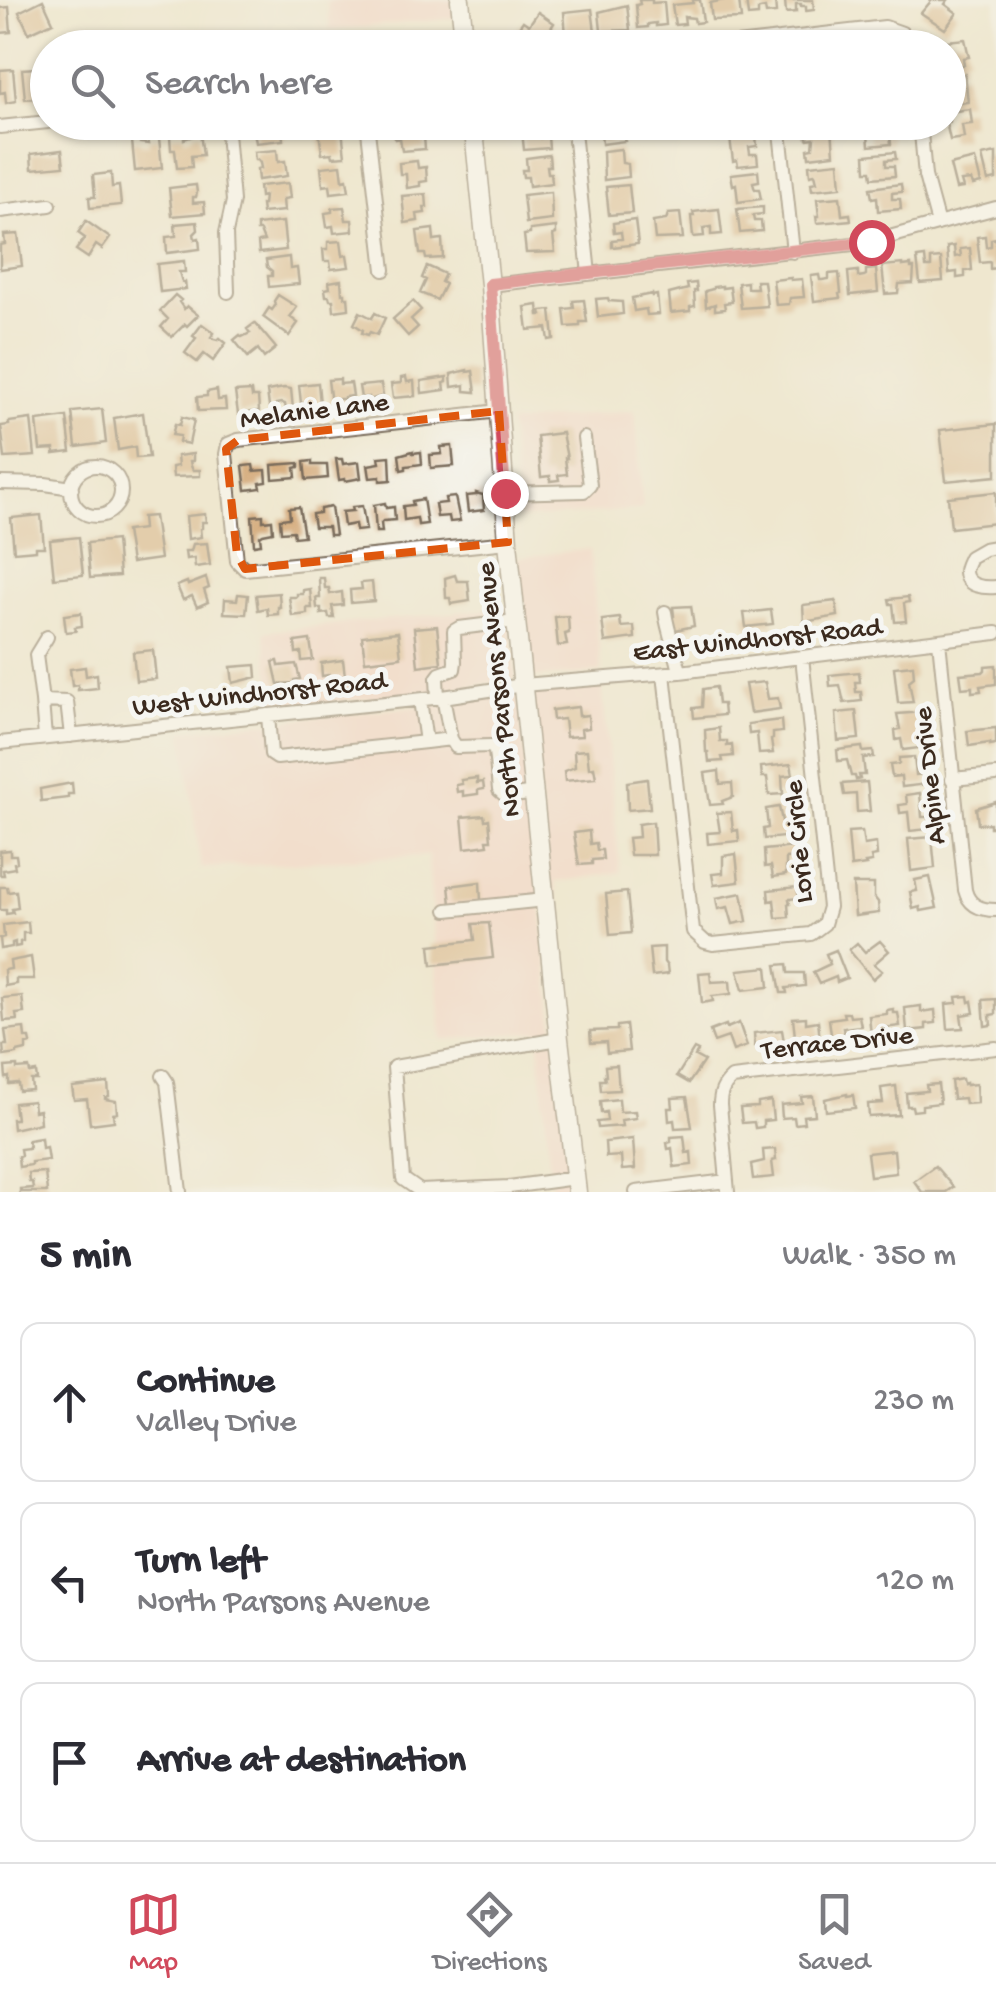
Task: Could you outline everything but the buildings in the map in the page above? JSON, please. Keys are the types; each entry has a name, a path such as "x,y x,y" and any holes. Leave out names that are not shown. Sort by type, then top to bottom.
{"main road":[{"path":"460,0 463,30"},
{"name":"North Parsons Avenue","path":"475,140 490,284 508,542 576,1185"}],"street":[{"path":"865,30 894,30"},
{"path":"0,127 30,124"},
{"path":"228,140 233,201 226,234 228,292"},
{"path":"369,140 384,270"},
{"path":"575,140 588,274"},
{"path":"781,140 793,252"},
{"path":"922,140 925,176 938,224"},
{"path":"0,210 50,206"},
{"path":"490,284 871,242 996,208"},
{"name":"Melanie Lane","path":"499,411 238,440 228,444 226,454 238,561 245,569 508,542"},
{"path":"505,493 584,492 590,484 584,438"},
{"path":"0,484 72,488"},
{"path":"996,547 970,557 965,572 968,580 982,588 996,587"},
{"path":"664,612 680,672"},
{"path":"516,622 458,628 454,631 454,669 437,678 456,748 491,746 495,751 499,790 508,797 535,794"},
{"name":"East Windhorst Road","path":"523,684 664,674 996,634"},
{"path":"44,738 36,656 46,637"},
{"name":"Alpine Drive","path":"938,641 965,890 972,904 996,910"},
{"name":"Lorie Circle","path":"664,674 693,931 714,944 810,934 824,924 829,907 802,656"},
{"name":"West Windhorst Road","path":"0,743 441,698 523,684"},
{"path":"420,700 426,742"},
{"path":"42,701 66,702 71,736"},
{"path":"268,716 271,754 277,758 451,739"},
{"path":"952,779 996,774"},
{"path":"447,910 544,900"},
{"path":"558,1039 394,1066 402,1179 420,1190 576,1185"},
{"name":"Terrace Drive","path":"728,1187 720,1094 732,1078 996,1048"},
{"path":"164,1076 180,1192"},
{"path":"636,1192 728,1187"}],"highlighted area":[{"path":"499,411 508,542 245,569 237,555 226,449 238,440"}],"shaded area":[{"path":"327,0 454,0 456,18 330,30"},
{"path":"635,411 643,509 519,519 509,423"},
{"path":"590,549 601,672 528,678 516,558"},
{"path":"509,607 516,679 442,691 274,708 264,632"},
{"path":"602,685 620,872 555,882 568,1071 529,691"},
{"path":"518,692 572,1192 552,1192 538,1031 442,1040 428,855 201,868 183,731 443,704"}],"route":[{"path":"505,493 490,284 871,242"}]}
